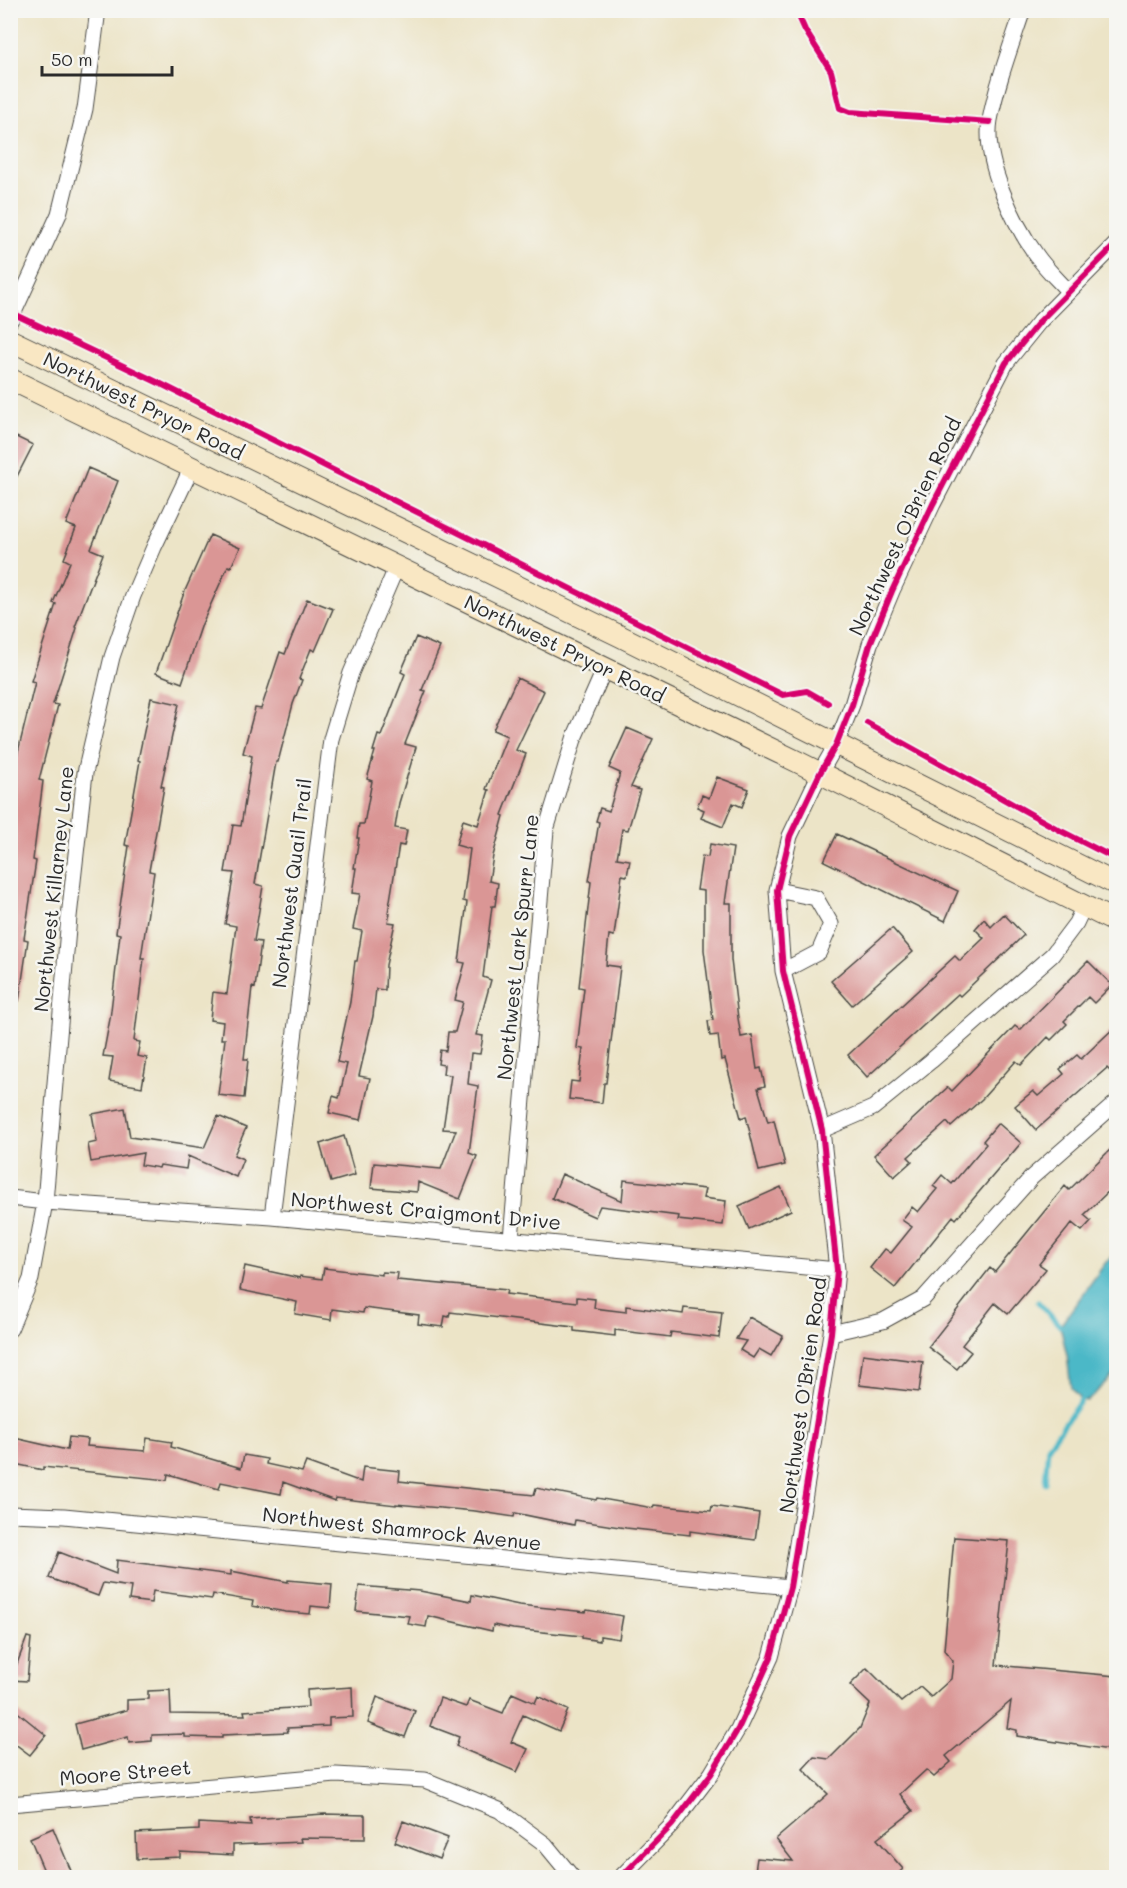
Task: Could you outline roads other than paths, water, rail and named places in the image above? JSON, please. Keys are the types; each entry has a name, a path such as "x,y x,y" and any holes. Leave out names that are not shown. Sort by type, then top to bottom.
{"main road":[{"name":"Northwest Pryor Road","path":"10,340 620,636 1116,884"},
{"name":"Northwest Pryor Road","path":"10,379 820,773 1116,922"}],"street":[{"path":"10,321 59,214 85,109 98,10"},
{"path":"1023,10 1002,74 990,122 990,148 1004,198 1037,256 1068,291"},
{"name":"Northwest O'Brien Road","path":"620,1878 672,1825 711,1774 738,1729 771,1657 790,1587 831,1333 837,1269 822,1130 783,971 777,890 790,836 836,745 852,705 870,644 892,591 933,504 1006,363 1040,321 1116,244"},
{"name":"Northwest Killarney Lane","path":"10,1329 31,1279 45,1202 69,917 85,773 112,657 146,566 192,467"},
{"name":"Northwest Quail Trail","path":"272,1216 331,739 351,673 397,566"},
{"name":"Northwest Lark Spurr Lane","path":"511,1239 546,830 575,736 605,668"},
{"path":"777,890 816,898 831,924 819,952 783,971"},
{"path":"822,1130 873,1108 931,1060 1052,955 1076,923 1084,906"},
{"path":"831,1333 883,1321 923,1299 1032,1177 1116,1103"},
{"name":"Northwest Craigmont Drive","path":"10,1198 272,1216 837,1269"},
{"name":"Northwest Shamrock Avenue","path":"10,1514 122,1522 790,1587"},
{"name":"Moore Street","path":"10,1804 336,1775 425,1780 499,1810 545,1844 573,1878"}],"water":[{"path":"1116,1254 1116,1372 1088,1401 1081,1400 1071,1388 1067,1355 1060,1326 1106,1262"}],"waterway":[{"path":"1038,1302 1060,1326"},
{"path":"1045,1483 1048,1447 1081,1400"}]}
